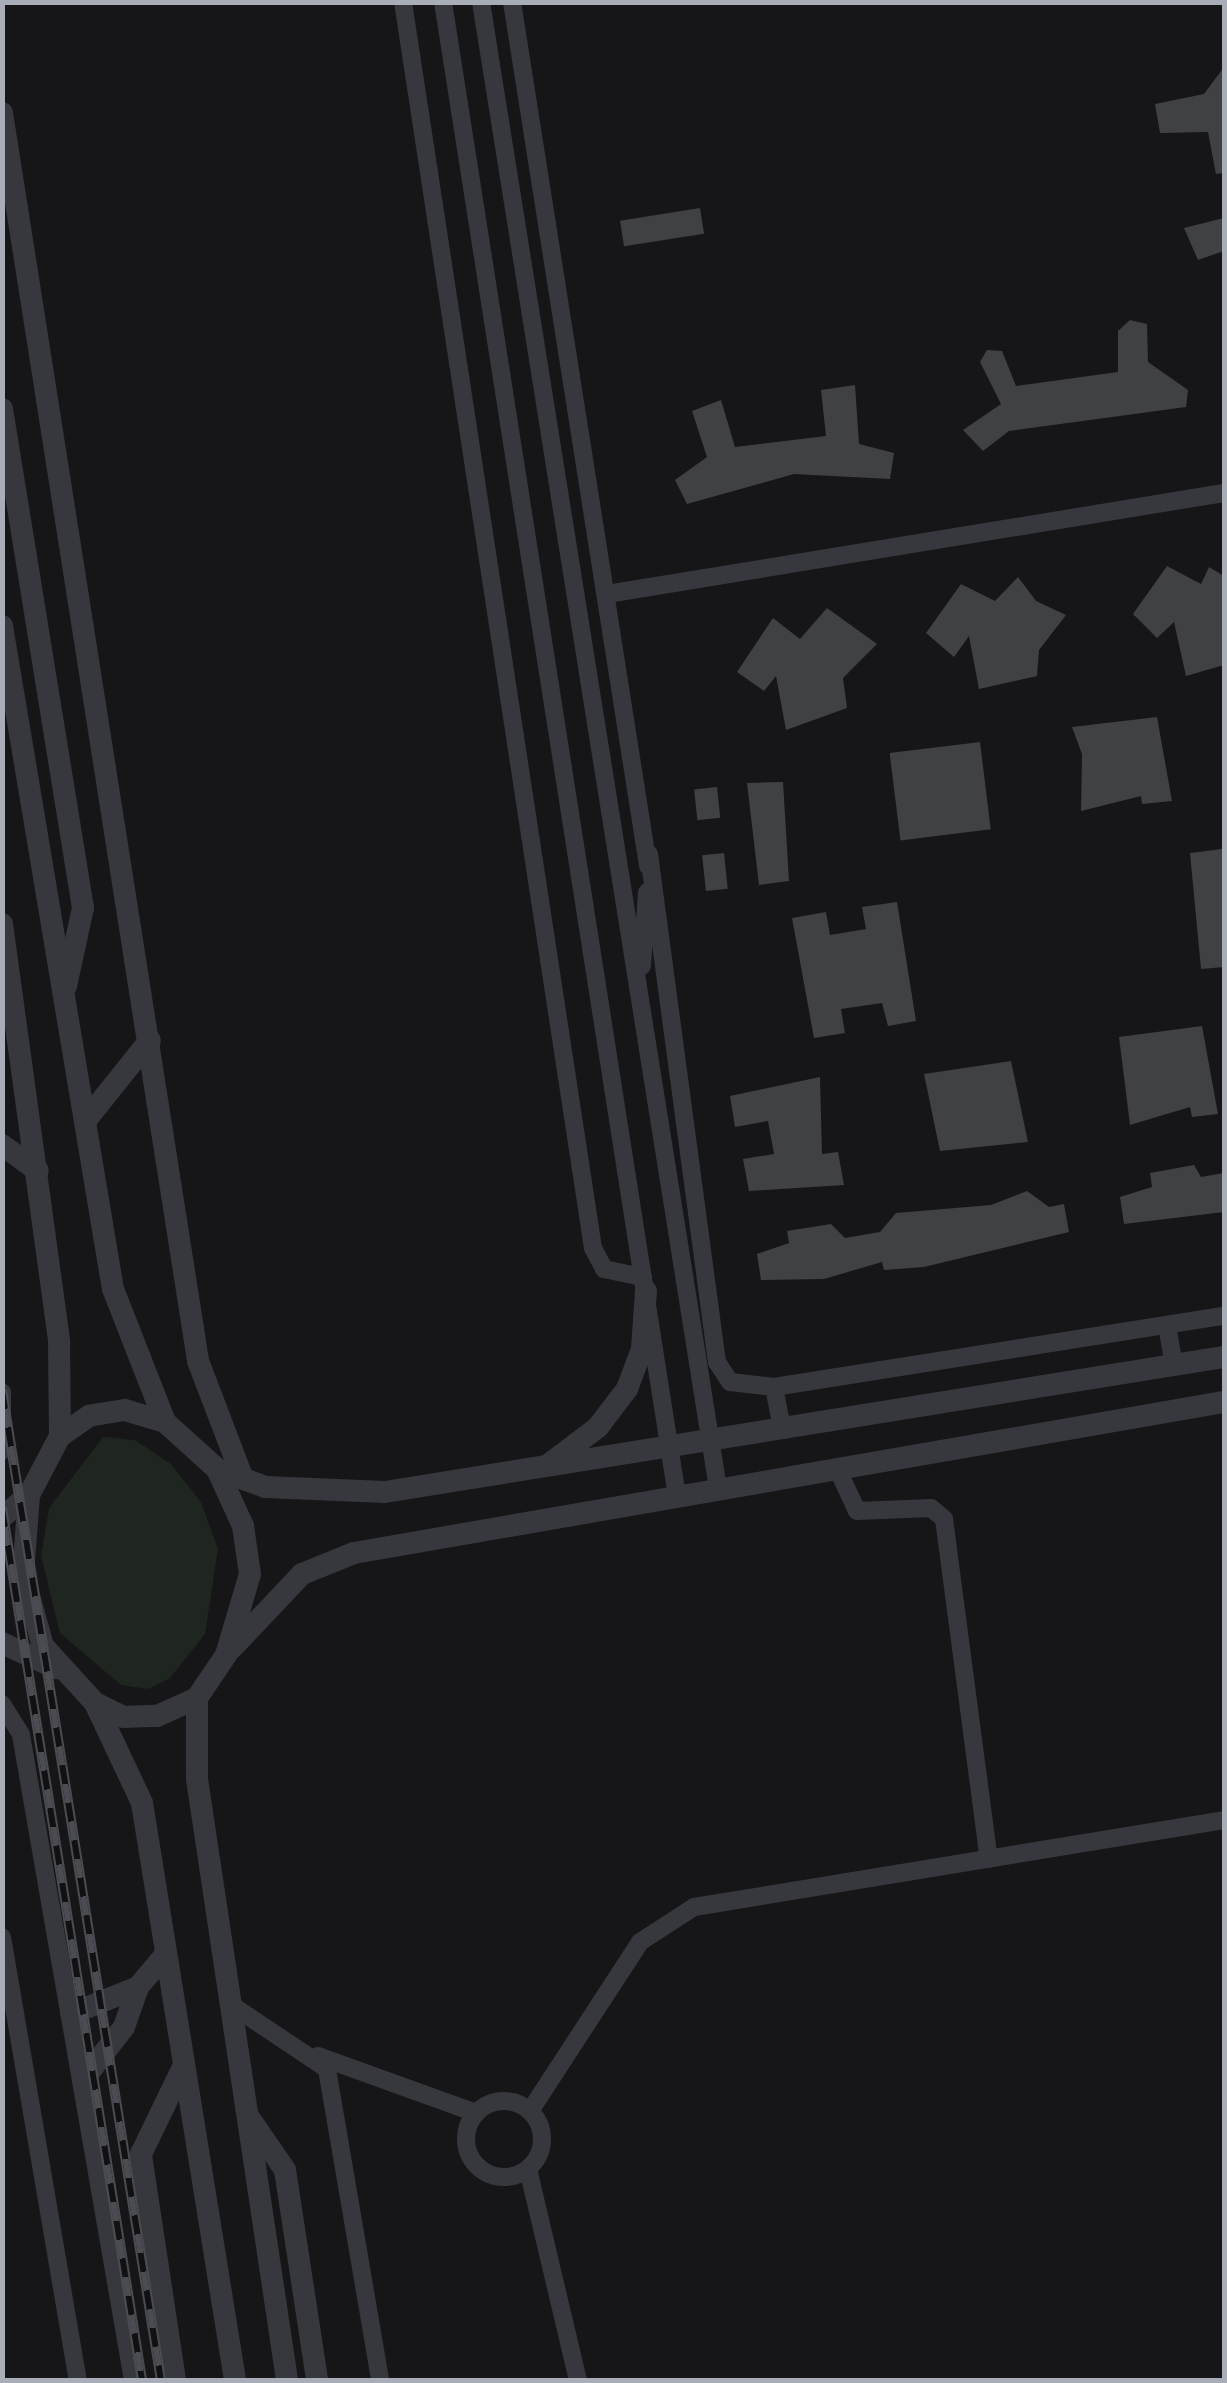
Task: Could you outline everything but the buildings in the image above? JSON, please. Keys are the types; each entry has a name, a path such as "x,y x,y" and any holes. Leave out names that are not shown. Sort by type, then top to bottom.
{"street":[{"path":"403,2 593,1248 604,1269 645,1284"},
{"path":"443,2 677,1496"},
{"path":"481,2 718,1488"},
{"path":"512,2 649,854 717,1362 730,1382 774,1387 1224,1316"},
{"path":"2,113 198,1361 243,1480"},
{"path":"2,408 83,908 64,990"},
{"path":"607,594 1224,493"},
{"path":"2,626 120,1320 166,1422 217,1470 243,1480 340,1495 545,1467 1224,1358"},
{"path":"640,1001 649,854"},
{"path":"2,924 11,1028 38,1171 57,1305 60,1436"},
{"path":"86,1120 150,1040"},
{"path":"2,1146 38,1171"},
{"path":"545,1467 598,1427 627,1389 642,1348 645,1284"},
{"path":"1167,1325 1174,1366"},
{"path":"774,1387 782,1428"},
{"path":"2,1392 2,1451"},
{"path":"96,1703 124,1717 156,1716 197,1698 226,1656 302,1574 354,1554 1224,1402"},
{"path":"166,1422 125,1410 89,1416 60,1436 29,1496 23,1574 42,1646 96,1703 142,1803 235,2380"},
{"path":"838,1468 857,1511 931,1508 944,1519 989,1859"},
{"path":"217,1470 249,1548 226,1656"},
{"path":"2,1518 29,1496"},
{"path":"2,1643 68,1674"},
{"path":"197,1698 197,1779 287,2380"},
{"path":"2,1704 21,1735 133,2380"},
{"path":"530,2111 640,1942 665,1920 694,1907 1224,1820"},
{"path":"2,1937 78,2380"},
{"path":"83,2080 124,2027 138,1986 166,1954"},
{"path":"71,2014 138,1986"},
{"path":"230,2004 318,2056 476,2113 509,2101 530,2111 541,2148 528,2170 503,2178 479,2169 466,2146 476,2113"},
{"path":"318,2056 330,2077 380,2380"},
{"path":"175,2380 141,2154 184,2066"},
{"path":"247,2116 285,2170 317,2380"},
{"path":"528,2170 578,2380"}],"shaded area":[{"path":"103,1437 135,1440 171,1464 201,1502 218,1549 205,1634 170,1678 148,1689 121,1685 60,1633 41,1556 49,1508"}],"railway":[{"path":"2,1390 161,2380"},
{"path":"2,1508 142,2380"}]}
